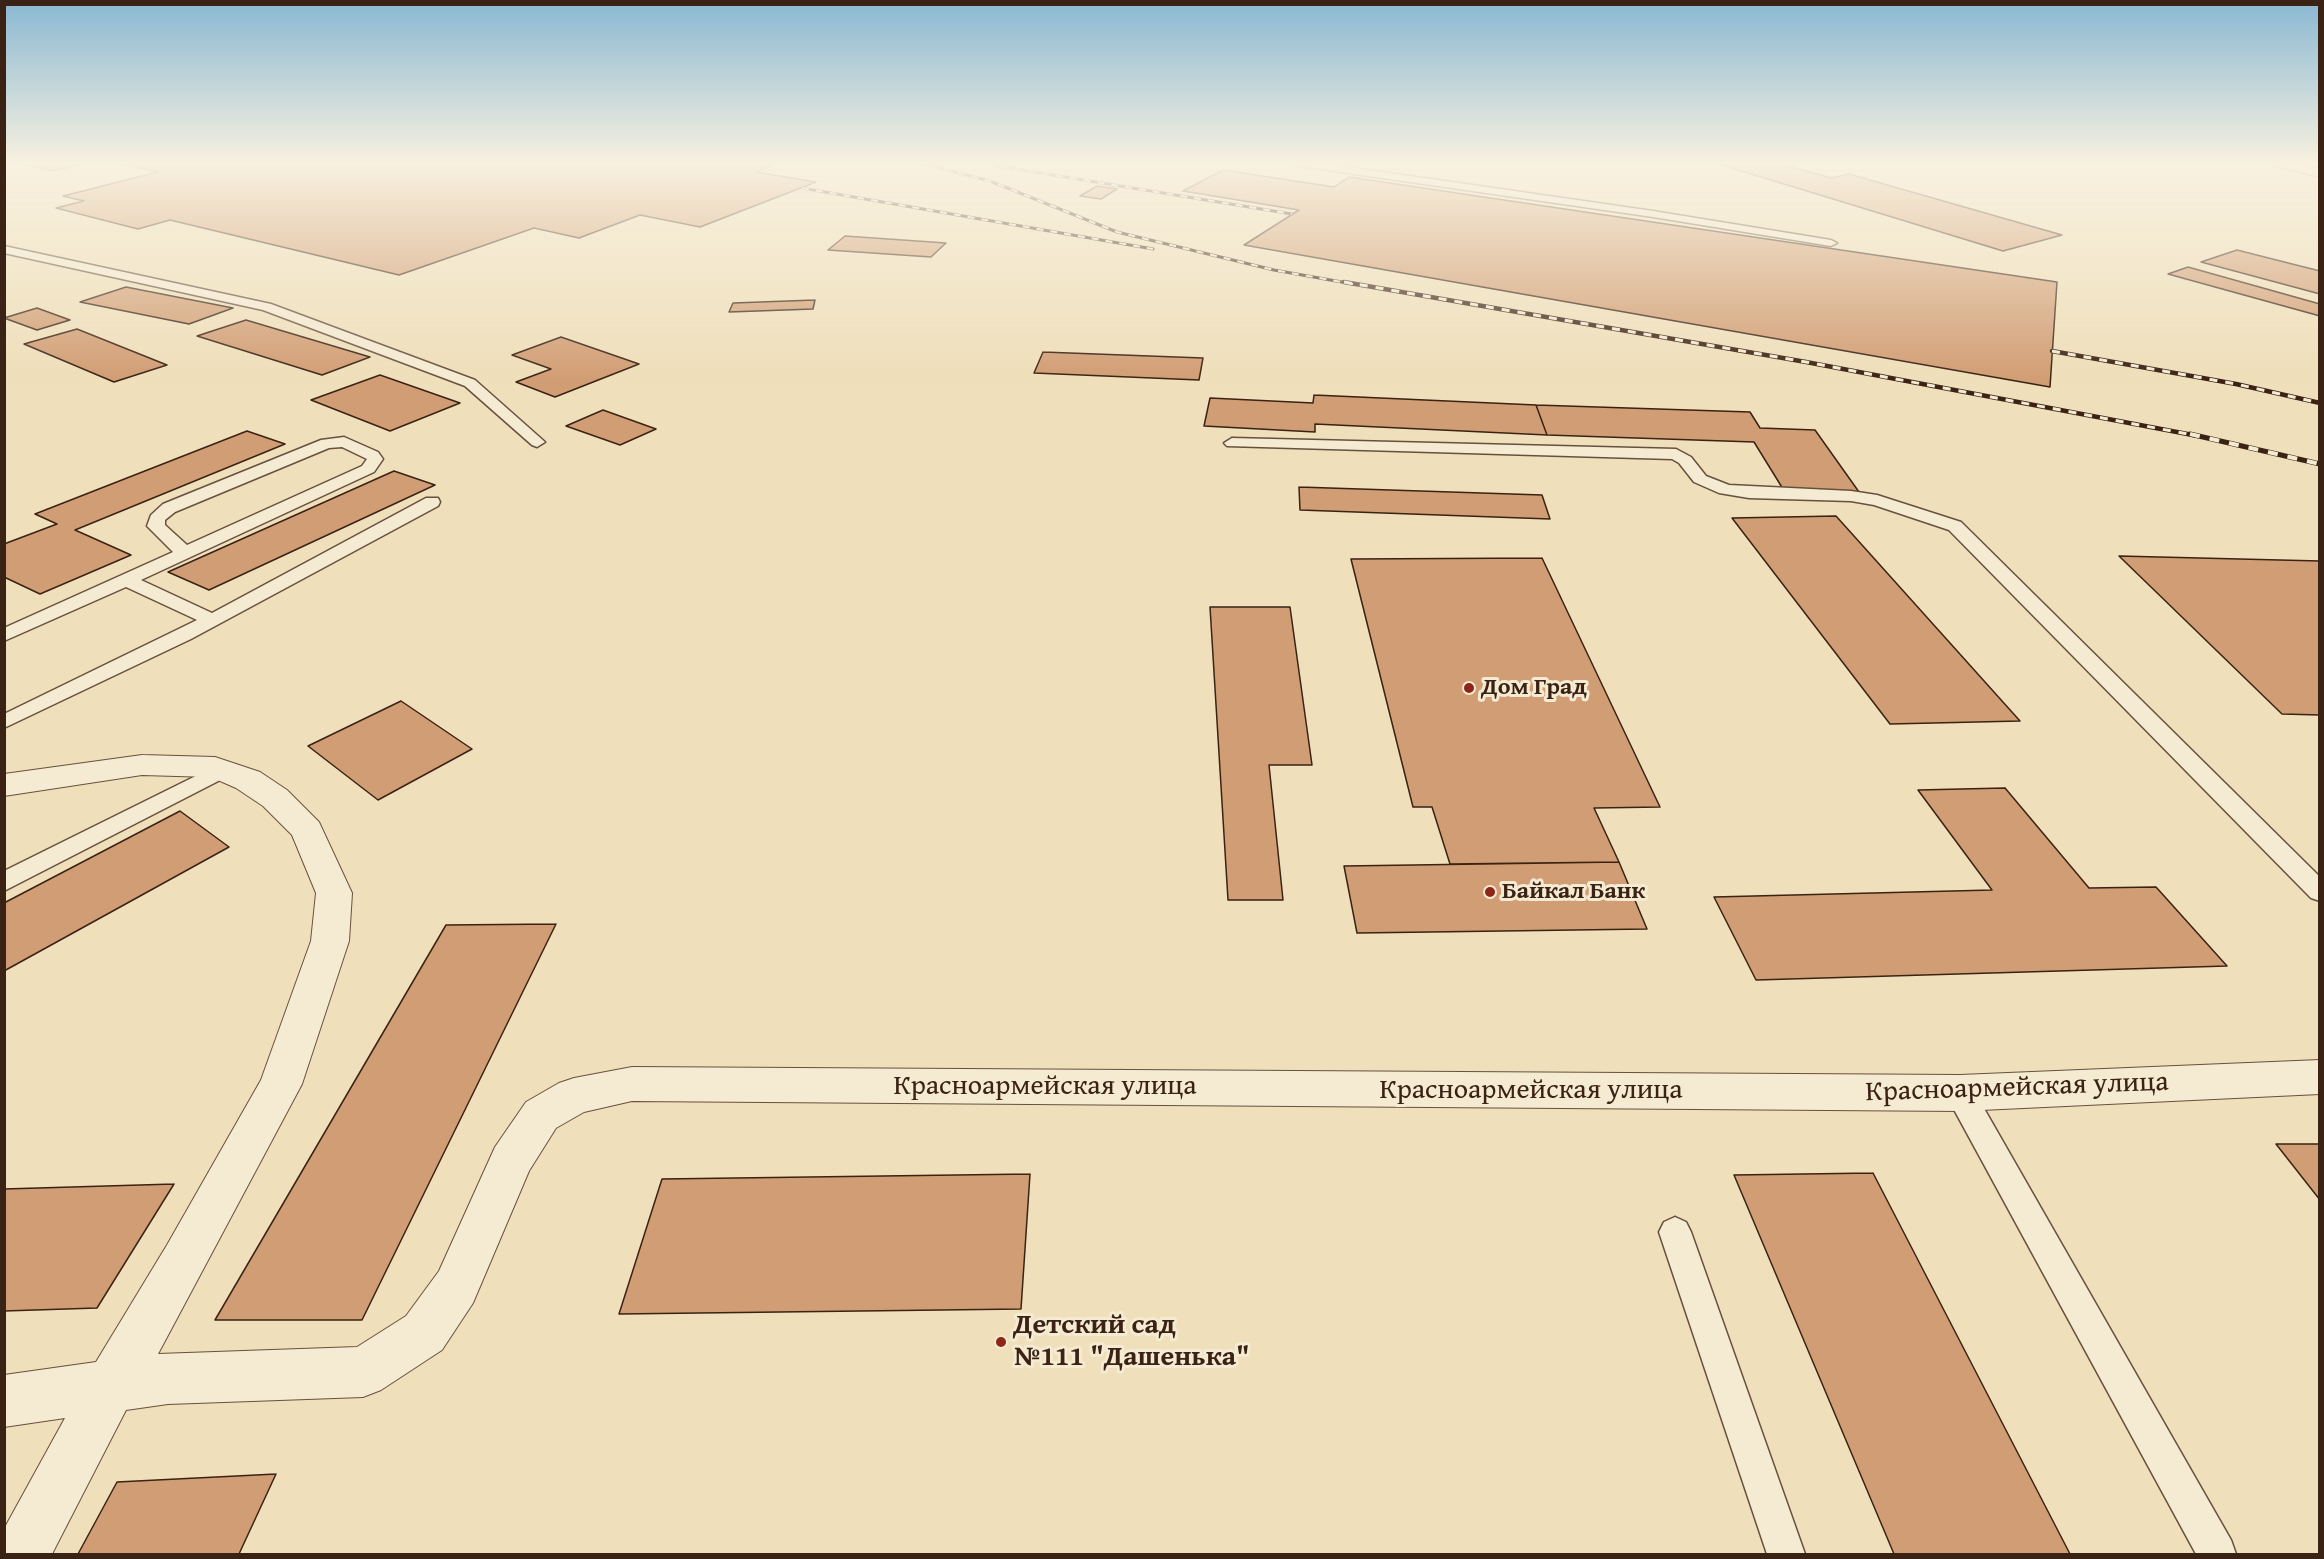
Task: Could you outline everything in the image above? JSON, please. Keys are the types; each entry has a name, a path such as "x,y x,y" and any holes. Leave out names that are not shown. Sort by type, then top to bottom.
{"street":[{"path":"4,785 142,765 215,767 248,780 275,798 307,830 334,893 330,941 281,1084 184,1261 111,1386 22,1554"},
{"name":"Красноармейская улица","path":"4,1401 168,1378 363,1372 424,1333 450,1296 511,1161 541,1115 574,1096 632,1084 1960,1094 2319,1077"}],"lane":[{"path":"1781,235 1831,243"},
{"path":"4,249 267,307 470,383 537,442"},
{"path":"4,636 185,553 368,469 375,459 372,455 344,442 326,443 169,508 157,519 156,526 185,553"},
{"path":"1232,443 1676,454 1685,460 1701,479 1725,490 1749,493 1851,496 1876,500 1955,526 2319,892"},
{"path":"4,722 213,620 432,502"},
{"path":"126,580 213,620"},
{"path":"4,882 222,770"},
{"path":"1960,1094 2217,1554"},
{"path":"1675,1232 1786,1554"}],"building":[{"path":"231,235 515,235 399,275"},
{"path":"564,235 588,235 579,238"},
{"path":"1260,235 1738,235 2057,282 2050,387 1244,245"},
{"path":"1950,235 2062,235 2003,251"},
{"path":"845,236 946,243 931,257 828,250"},
{"path":"2237,250 2320,271 2320,294 2201,262"},
{"path":"2188,267 2320,304 2320,316 2168,274"},
{"path":"126,287 233,308 189,324 80,302"},
{"path":"815,300 813,309 729,312 733,303"},
{"path":"37,308 70,320 37,330 4,318"},
{"path":"246,320 370,357 322,375 197,336"},
{"path":"77,329 167,365 114,382 24,344"},
{"path":"561,337 639,364 555,397 516,382 551,369 512,355"},
{"path":"1043,352 1203,358 1199,380 1034,373"},
{"path":"380,375 460,403 390,431 311,400"},
{"path":"1314,395 1536,405 1547,435 1315,424 1315,432 1204,426 1210,398 1313,403"},
{"path":"1536,405 1750,412 1760,428 1815,430 1859,492 1783,489 1754,442 1547,435"},
{"path":"603,410 656,429 620,445 566,426"},
{"path":"247,431 285,444 75,530 131,555 40,594 4,577 4,544 57,524 35,514"},
{"path":"394,471 435,485 209,590 168,572"},
{"path":"1299,487 1542,495 1550,519 1300,510"},
{"path":"1836,516 2020,721 1890,724 1732,518"},
{"path":"2119,556 2320,561 2320,715 2282,714"},
{"path":"1542,558 1660,807 1594,808 1619,862 1450,864 1432,807 1413,807 1351,559"},
{"path":"1210,607 1290,607 1312,765 1269,765 1283,900 1228,900"},
{"path":"401,701 472,749 378,800 308,746"},
{"path":"2005,788 2089,888 2156,887 2227,966 1756,980 1714,897 1992,890 1918,790"},
{"path":"180,811 229,847 4,971 4,903"},
{"name":"Байкал Банк","path":"1619,862 1647,929 1357,933 1344,866"},
{"path":"556,924 362,1320 215,1320 446,925"},
{"path":"2276,1144 2320,1144 2320,1200"},
{"path":"1873,1173 2070,1554 1894,1554 1734,1175"},
{"path":"1030,1174 1021,1309 619,1314 662,1179"},
{"path":"174,1184 97,1308 4,1311 4,1189"},
{"path":"276,1474 239,1554 78,1554 117,1482"}],"railway":[{"path":"1071,235 1153,249"},
{"path":"1128,235 1274,270 1353,284"},
{"path":"1344,282 1806,362 2198,436"},
{"path":"2052,351 2236,384 2320,403"},
{"path":"2190,434 2320,464"}],"place":[{"name":"Дом Град","path":"1469,688"},
{"name":"Байкал Банк","path":"1490,892"},
{"name":"Детский сад №111 \"Дашенька\"","path":"1001,1342"}]}
